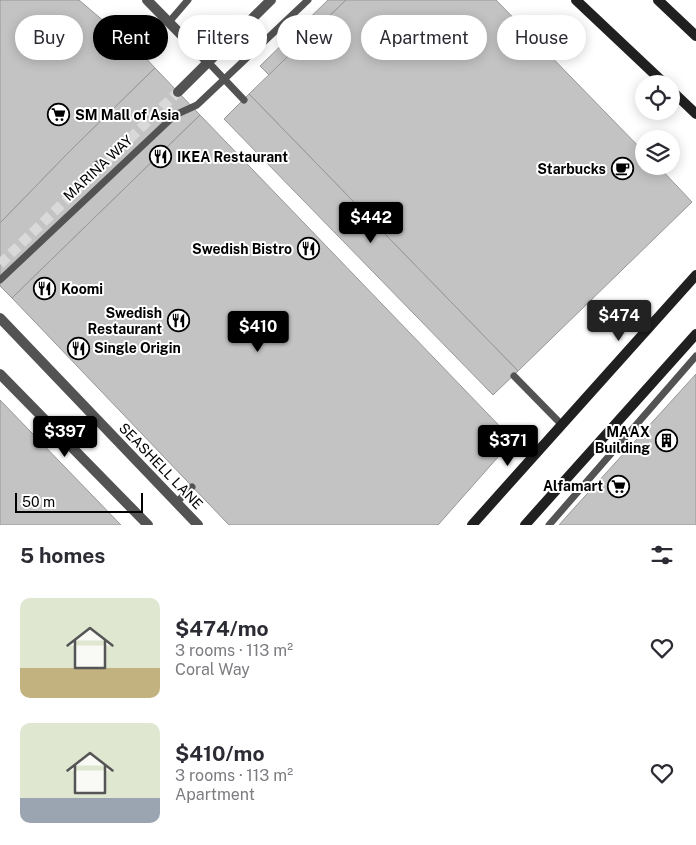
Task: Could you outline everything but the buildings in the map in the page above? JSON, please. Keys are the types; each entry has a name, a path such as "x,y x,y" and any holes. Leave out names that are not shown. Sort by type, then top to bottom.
{"street":[{"path":"147,0 209,63"},
{"path":"178,92 271,0"},
{"path":"576,0 655,75"},
{"path":"658,0 696,36"},
{"path":"680,99 696,114"},
{"path":"472,525 696,275"},
{"name":"SEASHELL LANE","path":"0,318 198,525"},
{"path":"525,525 696,334"},
{"path":"0,374 148,525"}],"lane":[{"path":"169,22 188,0"},
{"name":"MARINA WAY","path":"0,280 175,115 197,105 308,0"},
{"path":"209,63 244,100"},
{"path":"549,525 696,356"},
{"path":"514,376 562,425"},
{"path":"177,502 192,487"}],"tunnel":[{"path":"0,264 178,92"}],"place":[{"name":"SM Mall of Asia","path":"59,115"},
{"name":"IKEA Restaurant","path":"161,157"},
{"name":"Starbucks","path":"622,169"},
{"name":"Swedish Bistro","path":"308,249"},
{"name":"Koomi","path":"45,289"},
{"name":"Swedish Restaurant","path":"178,321"},
{"name":"Single Origin","path":"78,348"},
{"name":"MAAX Building","path":"666,440"},
{"name":"Alfamart","path":"619,486"}]}
